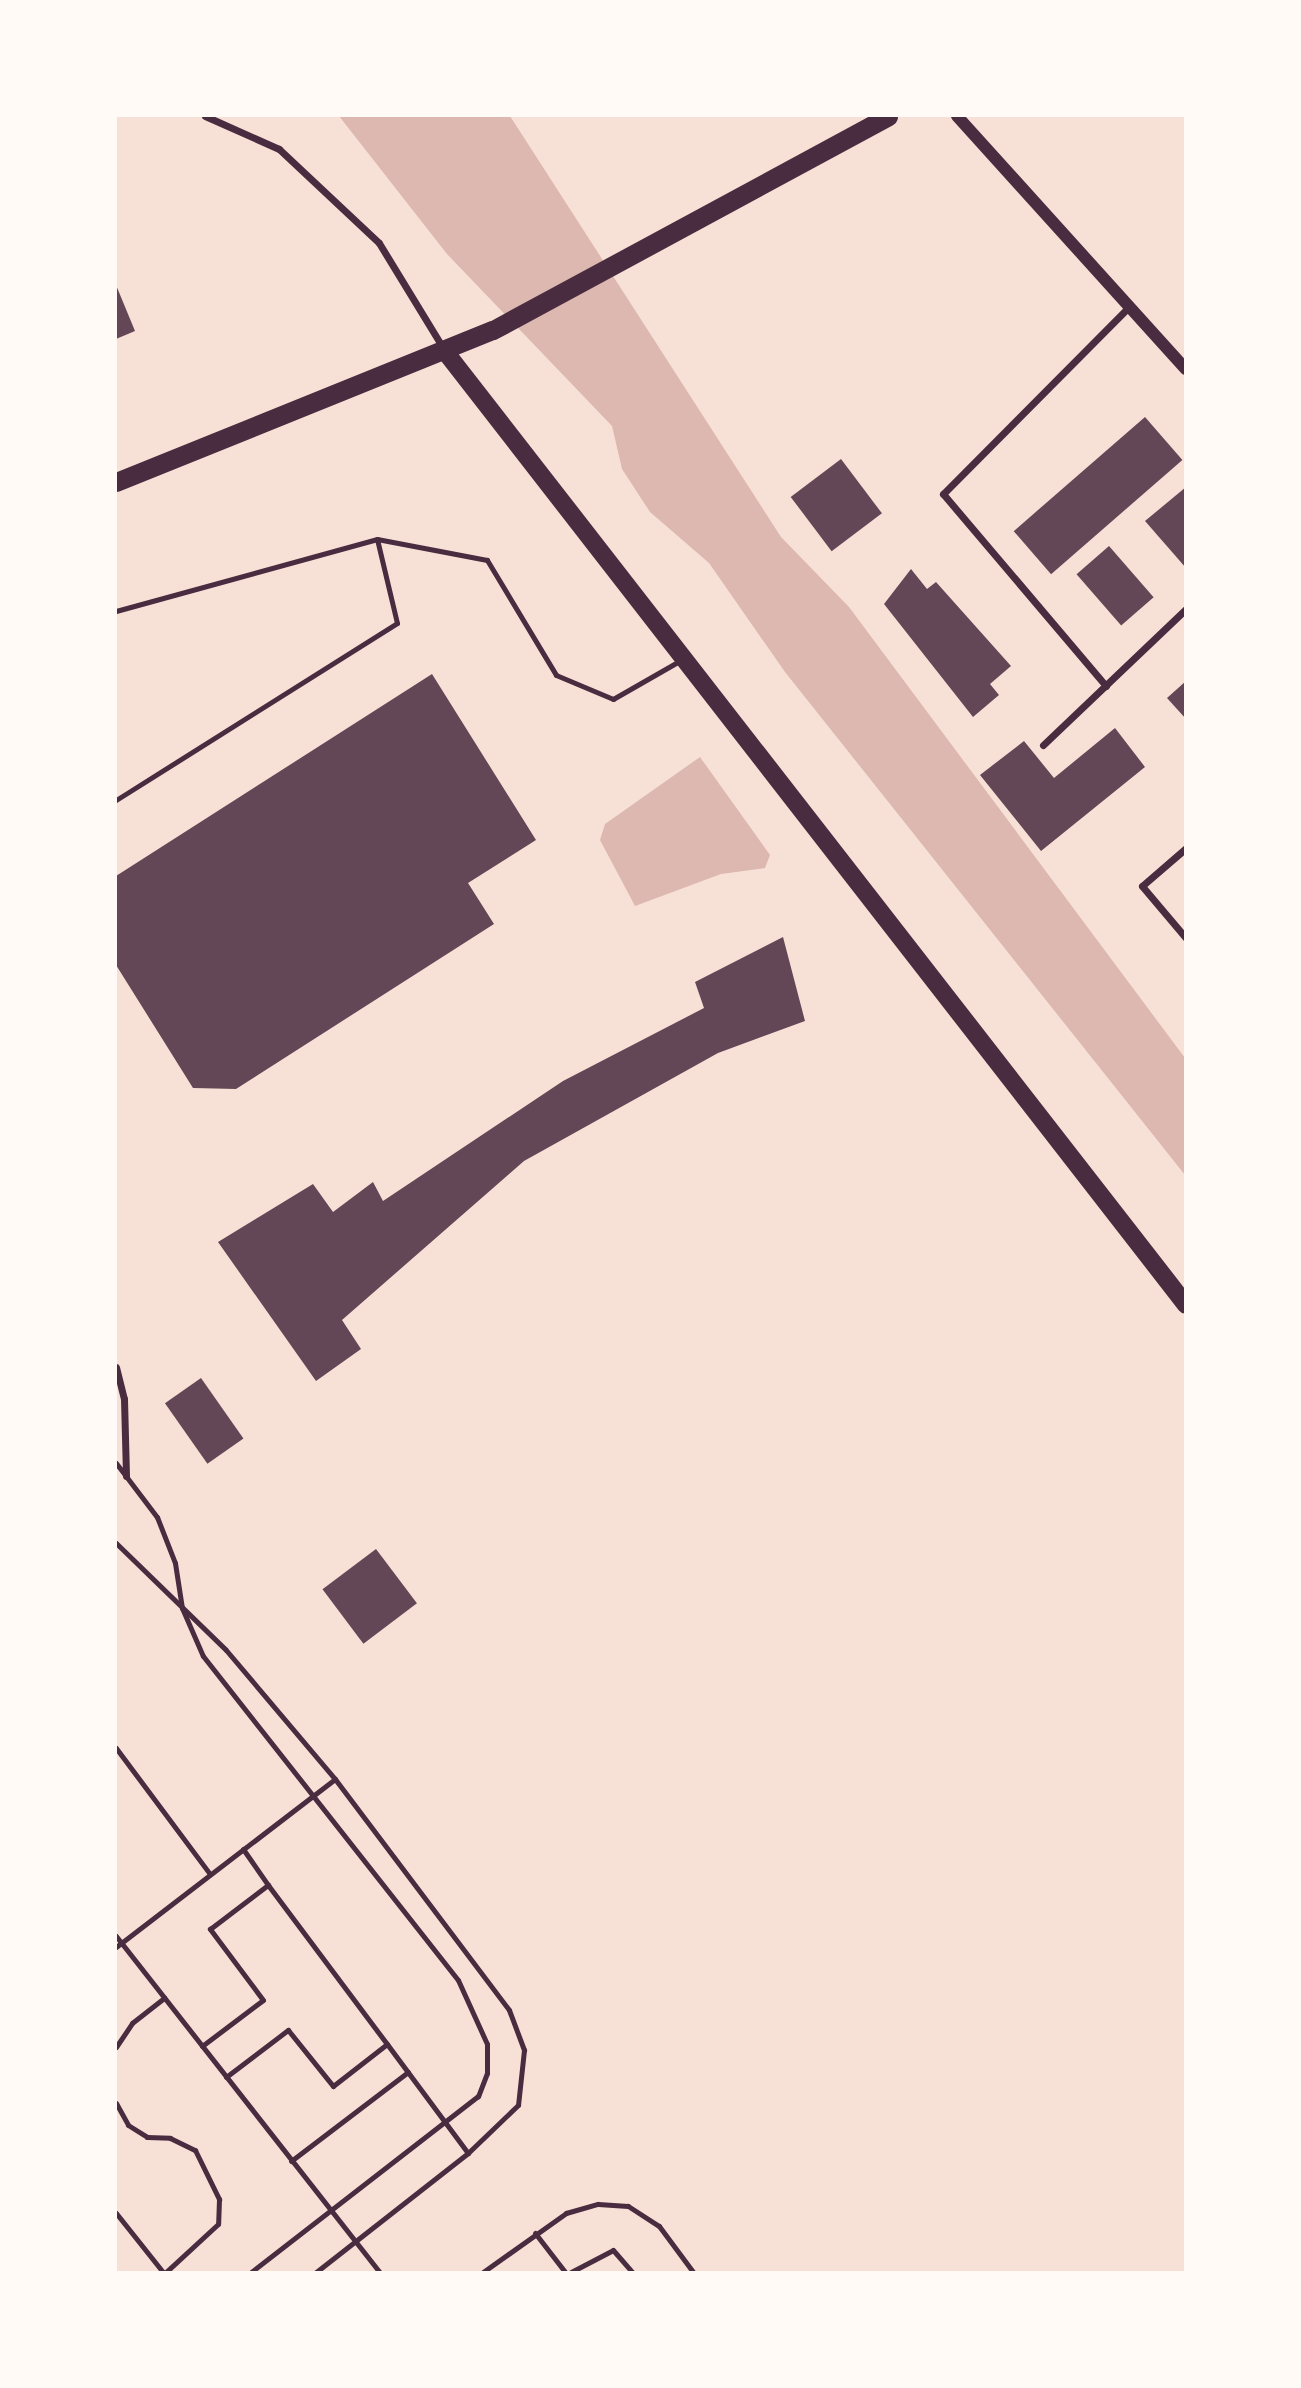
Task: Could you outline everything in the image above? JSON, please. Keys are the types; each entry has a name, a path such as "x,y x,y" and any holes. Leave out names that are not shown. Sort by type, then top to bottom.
{"highway":[{"path":"116,482 493,330 629,259 888,116"}],"main road":[{"path":"444,349 1185,1305"}],"street":[{"path":"205,116 279,149 379,243 444,349"},
{"path":"957,116 1184,365"},
{"path":"1106,686 943,494 1130,306"},
{"path":"1042,745 1185,609"},
{"path":"1185,848 1142,886 1185,938"},
{"path":"116,1367 124,1399 126,1476"}],"lane":[{"path":"116,611 377,539 487,560 556,676 613,699 684,658"},
{"path":"116,800 397,623 377,539"},
{"path":"116,1462 157,1517 175,1563 182,1608 203,1656 315,1795 475,2007 487,2045 487,2073 478,2096 447,2124 330,2210 251,2273"},
{"path":"116,1543 226,1650 335,1779 509,2010 524,2050 518,2105 468,2153 316,2273"},
{"path":"116,1748 211,1874"},
{"path":"118,1945 335,1779"},
{"path":"243,1850 468,2153"},
{"path":"202,2046 263,2000 210,1929 268,1885"},
{"path":"116,1936 118,1945 164,1998 379,2273"},
{"path":"116,2047 132,2023 164,1998"},
{"path":"226,2077 288,2030 332,2086 387,2044"},
{"path":"291,2161 408,2072"},
{"path":"116,2103 128,2125 147,2137 170,2138 195,2150 219,2199 218,2224 165,2273 116,2213"},
{"path":"483,2273 566,2213 598,2204 628,2206 659,2226 693,2273"},
{"path":"535,2233 565,2273"},
{"path":"571,2273 613,2250 632,2273"}],"shaded area":[{"path":"339,116 510,116 781,537 849,607 1185,1058 1185,1175 785,672 709,563 650,512 622,469 612,426 447,254"},
{"path":"700,757 770,855 765,868 721,874 635,906 600,840 605,824"}],"building":[{"path":"116,285 135,331 116,339"},
{"path":"1145,417 1182,460 1051,574 1014,531"},
{"path":"841,459 882,513 832,551 791,497"},
{"path":"1186,487 1186,568 1145,521"},
{"path":"1109,546 1154,597 1121,626 1077,574"},
{"path":"911,569 927,589 936,582 1011,666 990,684 999,695 973,717 884,604"},
{"path":"432,674 536,840 468,883 494,924 236,1089 193,1088 116,965 116,876"},
{"path":"1186,681 1186,719 1167,698"},
{"path":"1115,728 1145,767 1041,851 980,775 1024,741 1054,778"},
{"path":"783,937 805,1021 718,1053 524,1161 342,1320 361,1349 316,1381 218,1242 313,1184 333,1212 373,1182 383,1201 563,1081 704,1008 695,982"},
{"path":"201,1378 243,1439 207,1464 165,1403"},
{"path":"376,1549 417,1603 363,1644 322,1589"}]}
